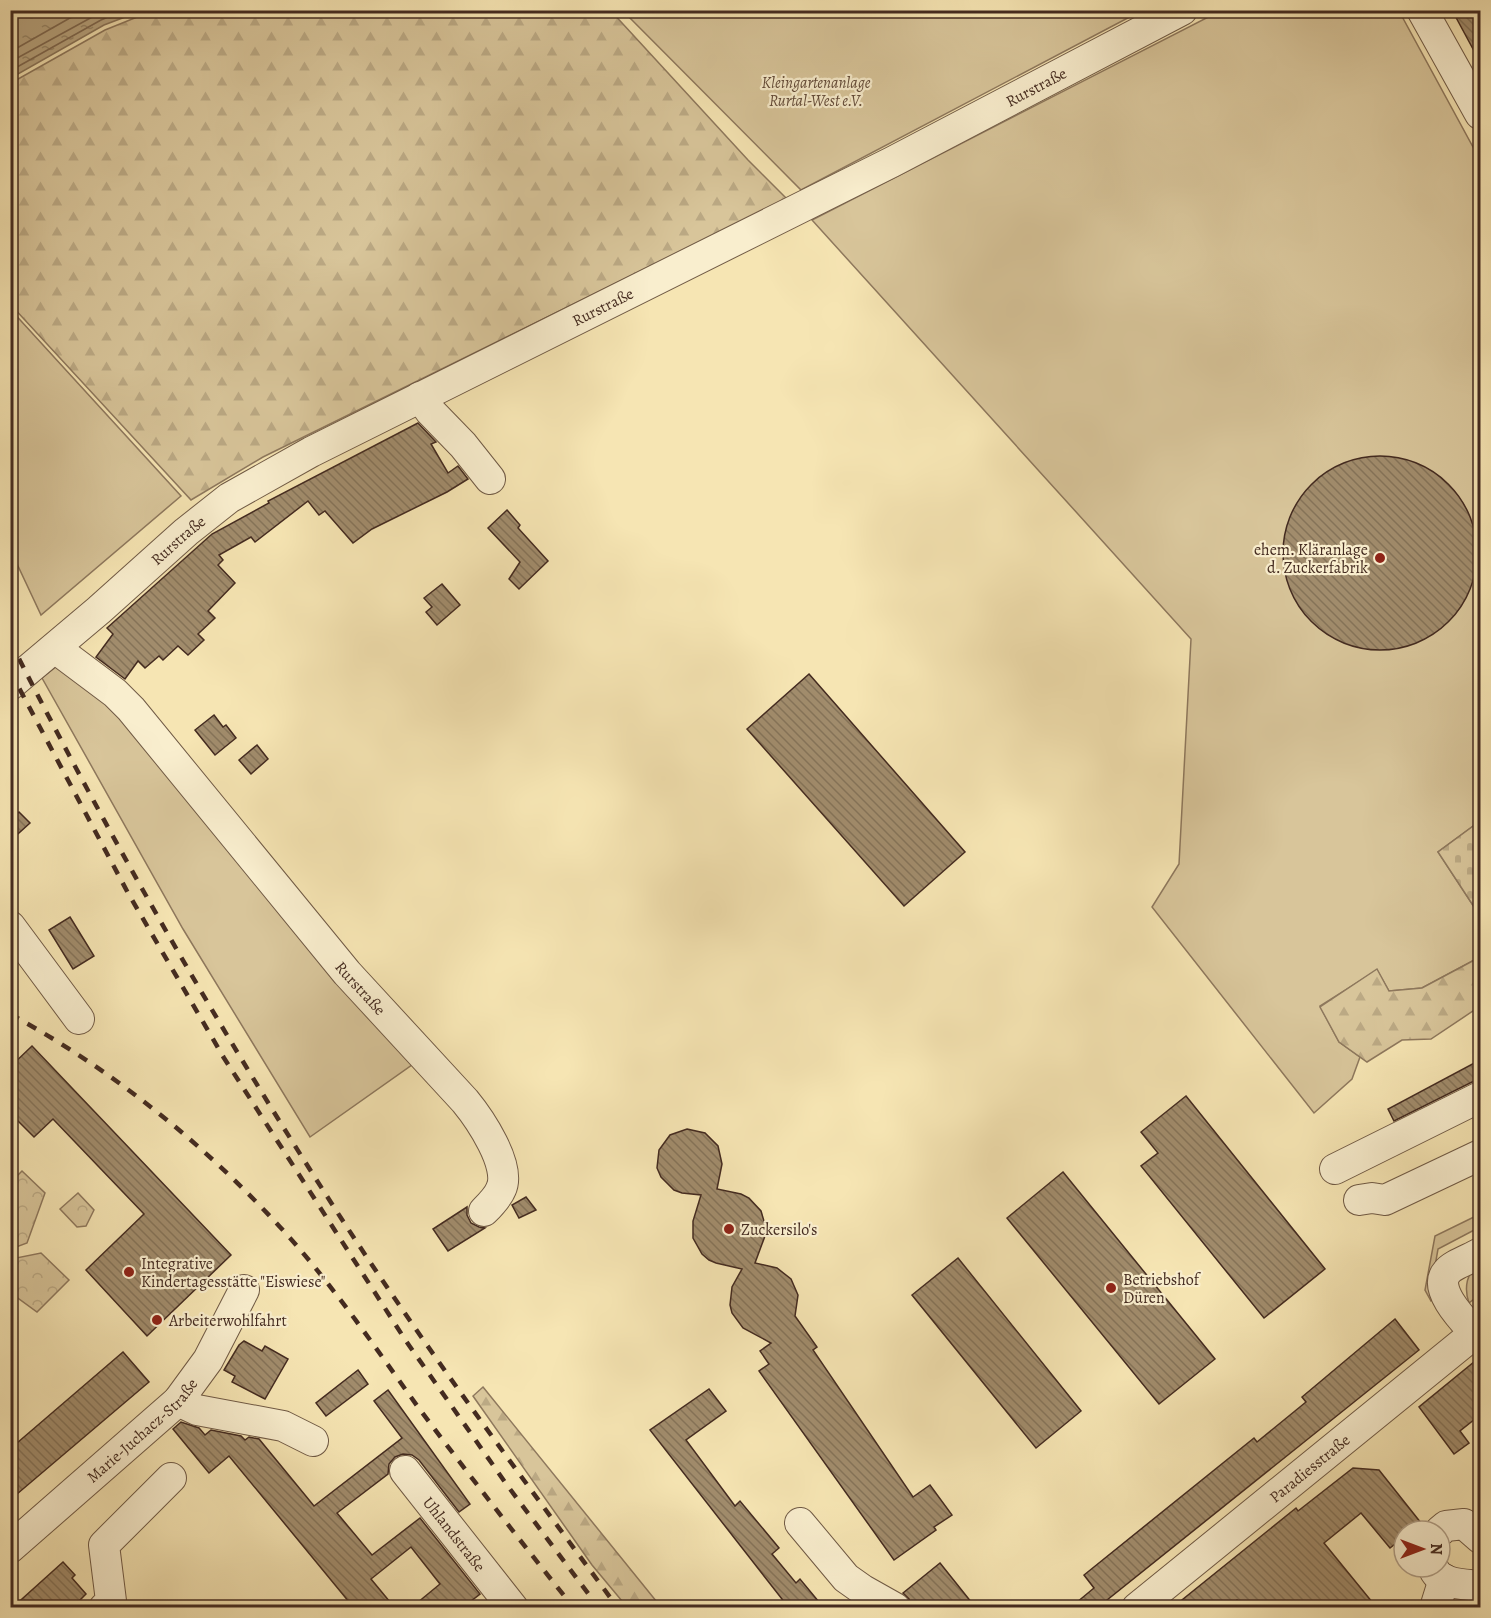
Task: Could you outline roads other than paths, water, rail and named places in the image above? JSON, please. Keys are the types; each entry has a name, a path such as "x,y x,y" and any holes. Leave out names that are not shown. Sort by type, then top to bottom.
{"street":[{"name":"Rurstraße","path":"10,685 186,532 229,498 311,452 892,162 1182,10"},
{"path":"1422,10 1480,114"},
{"path":"420,397 490,479"},
{"name":"Rurstraße","path":"55,648 115,693 131,709 347,973 481,1120 503,1172 502,1188 484,1211"},
{"path":"10,926 79,1018"},
{"path":"1335,1169 1480,1097"},
{"path":"1359,1200 1372,1198 1385,1200 1480,1155"},
{"path":"1478,1331 1449,1302 1443,1279 1447,1271 1480,1253"},
{"name":"Marie-Juchacz-Straße","path":"10,1548 178,1401 208,1360 244,1290"},
{"name":"Paradiesstraße","path":"1137,1608 1478,1331"},
{"path":"178,1401 197,1410 263,1420 283,1426 313,1441"},
{"name":"Uhlandstraße","path":"405,1471 502,1604"},
{"path":"104,1608 111,1601 104,1545 171,1478"},
{"path":"800,1523 846,1578 895,1608"},
{"path":"1452,1525 1464,1524 1480,1538"},
{"path":"1435,1608 1437,1579"},
{"path":"1446,1579 1452,1583 1480,1586"}],"water":[{"path":"10,11 141,11 104,25 11,78"}],"railway":[{"path":"10,641 159,919 281,1123 430,1349 618,1608"},
{"path":"10,671 128,893 224,1058 406,1341 507,1485 599,1608"},
{"path":"10,1014 84,1059 154,1109 219,1166 280,1227 334,1292 418,1407 574,1608"}],"place":[{"name":"ehem. Kläranlage d. Zuckerfabrik","path":"1380,558"},
{"name":"Zuckersilo's","path":"729,1229"},
{"name":"Integrative Kindertagesstätte \"Eiswiese\"","path":"129,1272"},
{"name":"Betriebshof Düren","path":"1111,1288"},
{"name":"Arbeiterwohlfahrt","path":"157,1320"}],"park label":[{"name":"Kleingartenanlage Rurtal-West e.V.","path":"816,91"}]}
